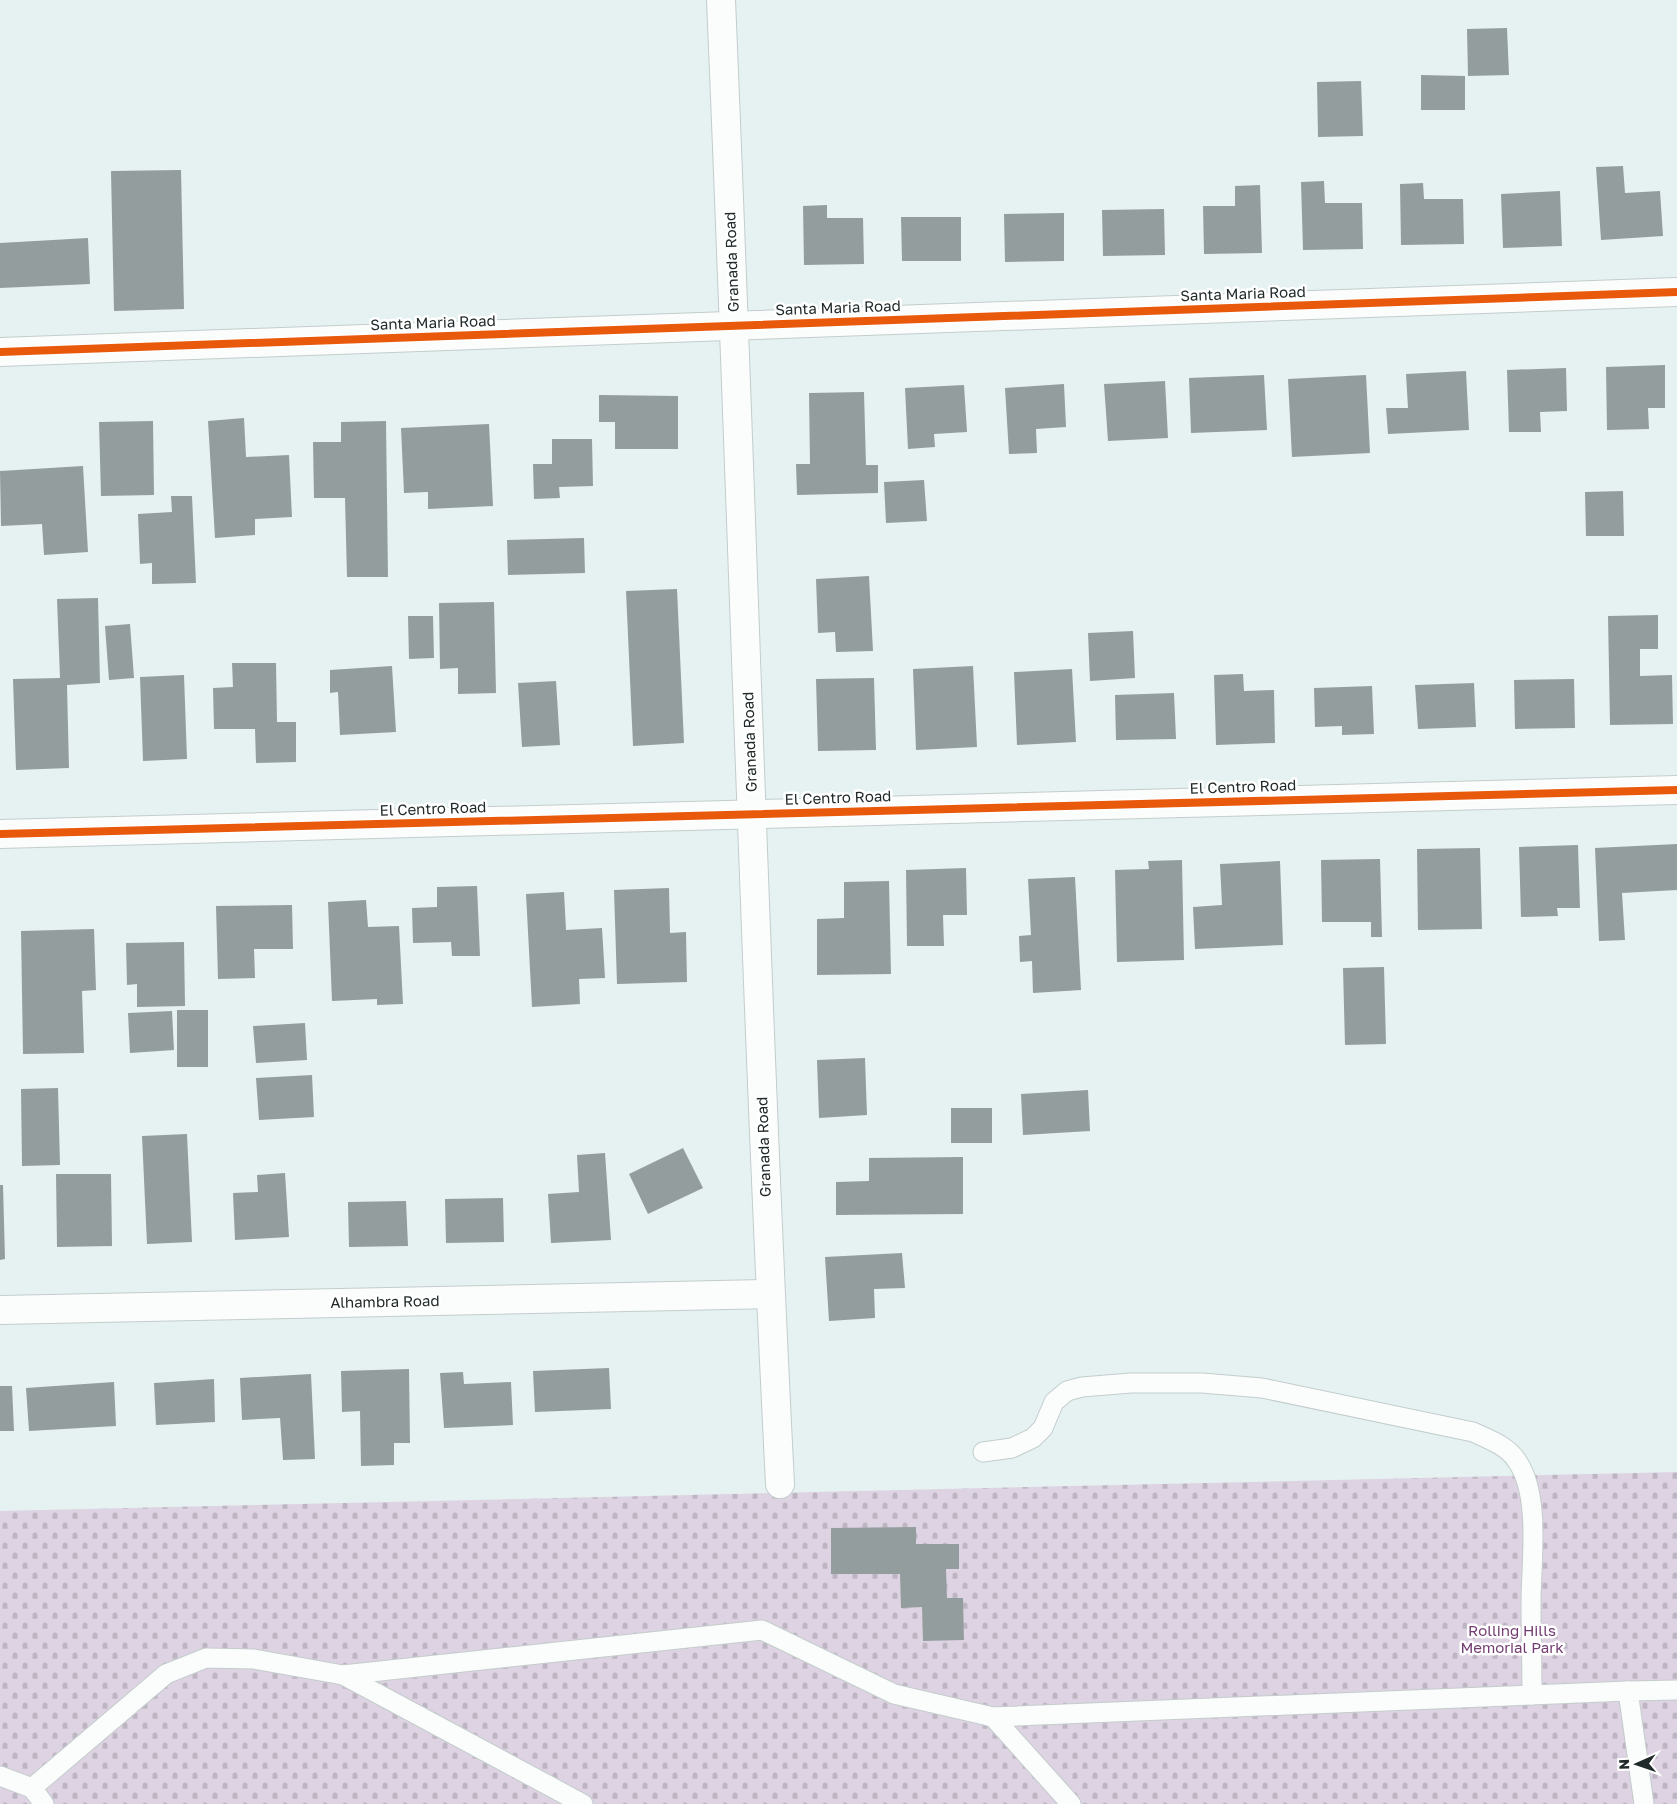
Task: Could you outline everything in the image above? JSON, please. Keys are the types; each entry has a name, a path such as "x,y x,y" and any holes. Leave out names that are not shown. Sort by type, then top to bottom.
{"street":[{"name":"Granada Road","path":"721,0 735,326 770,1294 780,1484"},
{"name":"Santa Maria Road","path":"0,352 1677,292"},
{"name":"El Centro Road","path":"0,834 1677,790"},
{"name":"Alhambra Road","path":"0,1310 770,1294"}],"lane":[{"path":"983,1452 1012,1448 1033,1438 1042,1428 1054,1402 1067,1391 1082,1387 1131,1383 1202,1383 1262,1388 1473,1432 1497,1443 1517,1460 1528,1483 1533,1522 1531,1602 1532,1695"},
{"path":"32,1788 166,1674 206,1658 254,1659 344,1675 762,1630 894,1694 993,1717 1677,1690"},
{"path":"344,1675 583,1804"},
{"path":"1628,1691 1644,1804"},
{"path":"993,1717 1071,1804"},
{"path":"0,1776 32,1788 44,1804"}],"green space":[{"name":"Rolling Hills Memorial Park","path":"1677,1472 1677,1804 0,1804 0,1511"}],"building":[{"path":"1507,28 1509,75 1468,76 1467,29"},
{"path":"1421,75 1465,76 1465,110 1421,110"},
{"path":"1361,81 1363,136 1318,137 1317,82"},
{"path":"1623,166 1625,193 1660,191 1663,236 1601,240 1596,167"},
{"path":"181,170 184,309 114,311 111,171"},
{"path":"1324,181 1325,203 1362,203 1363,249 1303,250 1301,182"},
{"path":"1423,183 1424,199 1463,199 1464,244 1401,245 1400,184"},
{"path":"1260,185 1262,253 1204,254 1203,206 1235,206 1235,186"},
{"path":"1560,191 1562,246 1503,248 1501,194"},
{"path":"827,205 827,218 863,218 864,264 804,265 803,206"},
{"path":"1164,209 1165,255 1103,256 1102,210"},
{"path":"1064,213 1064,261 1005,262 1004,214"},
{"path":"901,217 961,217 961,261 902,261"},
{"path":"88,238 90,284 0,288 0,243"},
{"path":"1665,365 1665,408 1648,408 1649,429 1607,430 1606,367"},
{"path":"1566,368 1567,411 1540,412 1541,432 1509,432 1507,370"},
{"path":"1466,371 1469,430 1388,434 1386,408 1408,408 1406,374"},
{"path":"1264,375 1267,430 1191,433 1189,378"},
{"path":"1366,375 1370,453 1292,457 1288,379"},
{"path":"1165,381 1168,438 1108,441 1104,384"},
{"path":"1064,384 1066,427 1036,429 1037,453 1009,454 1005,388"},
{"path":"964,385 967,432 934,434 935,447 908,449 905,388"},
{"path":"864,392 866,465 878,465 878,493 797,495 796,464 810,464 809,393"},
{"path":"599,395 678,396 678,449 615,449 615,422 599,422"},
{"path":"244,418 246,457 289,455 292,517 255,519 255,535 215,538 208,421"},
{"path":"153,421 154,495 101,496 99,422"},
{"path":"386,421 388,577 347,577 345,498 314,498 313,442 341,442 341,422"},
{"path":"489,424 493,506 428,509 428,492 404,493 401,428"},
{"path":"552,439 592,439 593,486 559,487 560,498 534,499 533,464 552,464"},
{"path":"83,466 88,552 44,555 42,524 1,526 0,471"},
{"path":"924,480 927,521 886,523 884,482"},
{"path":"1623,491 1624,536 1586,536 1585,492"},
{"path":"171,496 192,496 196,583 152,584 152,563 140,564 138,514 172,512"},
{"path":"584,538 585,573 508,575 507,540"},
{"path":"869,576 873,651 836,652 835,632 818,633 816,579"},
{"path":"677,589 684,743 633,746 626,591"},
{"path":"98,598 100,683 67,685 69,768 16,770 13,679 60,678 57,599"},
{"path":"494,602 496,693 458,694 458,668 440,669 439,603"},
{"path":"1658,615 1658,649 1640,649 1640,676 1672,675 1673,724 1610,725 1608,616"},
{"path":"408,616 433,616 434,658 409,659"},
{"path":"130,624 134,678 109,680 105,626"},
{"path":"1133,631 1135,678 1090,681 1088,633"},
{"path":"232,663 276,663 277,722 296,722 296,762 256,763 255,729 214,729 213,688 233,687"},
{"path":"392,666 396,732 340,735 338,692 330,693 330,670"},
{"path":"973,666 977,747 916,750 913,669"},
{"path":"1072,669 1076,742 1017,745 1014,672"},
{"path":"1243,674 1244,691 1274,690 1275,743 1216,745 1214,675"},
{"path":"184,675 187,759 143,761 140,677"},
{"path":"874,678 876,750 818,751 816,679"},
{"path":"1574,679 1575,728 1515,729 1514,680"},
{"path":"556,681 560,745 522,747 518,683"},
{"path":"1474,683 1476,727 1418,729 1415,685"},
{"path":"1372,686 1374,734 1342,735 1342,726 1315,727 1314,688"},
{"path":"1174,693 1176,739 1116,740 1115,695"},
{"path":"1677,844 1677,890 1622,893 1625,940 1599,941 1595,848"},
{"path":"1578,845 1580,908 1557,908 1558,916 1521,917 1519,847"},
{"path":"1480,848 1482,929 1418,930 1417,849"},
{"path":"1380,859 1382,937 1371,937 1371,922 1322,922 1321,860"},
{"path":"1182,860 1184,960 1117,962 1115,870 1149,869 1148,861"},
{"path":"1280,861 1283,945 1195,949 1193,907 1222,905 1220,864"},
{"path":"966,868 967,915 943,915 944,946 907,946 906,870"},
{"path":"1075,877 1081,990 1033,993 1032,961 1020,962 1019,936 1031,935 1028,879"},
{"path":"889,881 891,974 817,975 817,919 844,918 844,882"},
{"path":"477,886 480,956 452,956 451,942 413,943 412,908 437,907 437,887"},
{"path":"669,888 670,933 686,932 687,982 617,984 614,890"},
{"path":"564,892 566,930 602,928 605,978 579,979 580,1004 532,1007 526,894"},
{"path":"366,900 368,927 399,926 403,1004 377,1005 377,999 332,1001 328,902"},
{"path":"292,905 293,949 254,949 255,978 218,979 216,906"},
{"path":"94,929 96,990 82,991 84,1053 23,1054 21,931"},
{"path":"184,942 185,1006 137,1007 137,984 127,985 126,943"},
{"path":"1384,967 1386,1044 1345,1045 1343,968"},
{"path":"177,1010 208,1010 208,1067 177,1067"},
{"path":"172,1011 174,1050 130,1053 128,1013"},
{"path":"305,1023 307,1060 256,1063 253,1026"},
{"path":"865,1058 867,1115 819,1118 817,1060"},
{"path":"312,1075 314,1117 259,1120 256,1078"},
{"path":"58,1088 60,1165 22,1166 21,1089"},
{"path":"1088,1090 1090,1131 1023,1135 1021,1094"},
{"path":"951,1108 992,1108 992,1143 951,1143"},
{"path":"187,1134 192,1242 147,1244 142,1136"},
{"path":"683,1148 703,1188 648,1214 629,1174"},
{"path":"605,1153 611,1240 551,1243 548,1194 579,1192 577,1155"},
{"path":"963,1157 963,1214 836,1215 836,1182 869,1181 869,1158"},
{"path":"285,1173 289,1237 235,1240 233,1193 258,1192 257,1175"},
{"path":"56,1174 111,1174 112,1246 57,1247"},
{"path":"0,1185 3,1185 5,1259 0,1260"},
{"path":"503,1198 504,1242 446,1243 445,1199"},
{"path":"406,1201 408,1246 349,1247 348,1202"},
{"path":"902,1253 905,1288 874,1289 875,1318 829,1321 825,1257"},
{"path":"609,1368 611,1409 535,1412 533,1371"},
{"path":"409,1369 410,1443 394,1443 394,1465 361,1466 360,1411 342,1412 341,1371"},
{"path":"463,1372 464,1384 511,1382 513,1425 444,1428 440,1373"},
{"path":"311,1374 315,1459 283,1460 280,1418 242,1420 240,1378"},
{"path":"214,1379 215,1422 156,1425 154,1383"},
{"path":"114,1382 116,1426 29,1431 26,1388"},
{"path":"0,1386 12,1386 14,1431 0,1431"},
{"path":"916,1527 916,1544 959,1544 959,1569 946,1569 947,1598 963,1598 964,1640 923,1641 922,1607 901,1608 900,1574 831,1574 831,1528"}],"cycle path":[{"path":"0,352 1677,292"},
{"path":"0,834 1677,790"}]}
